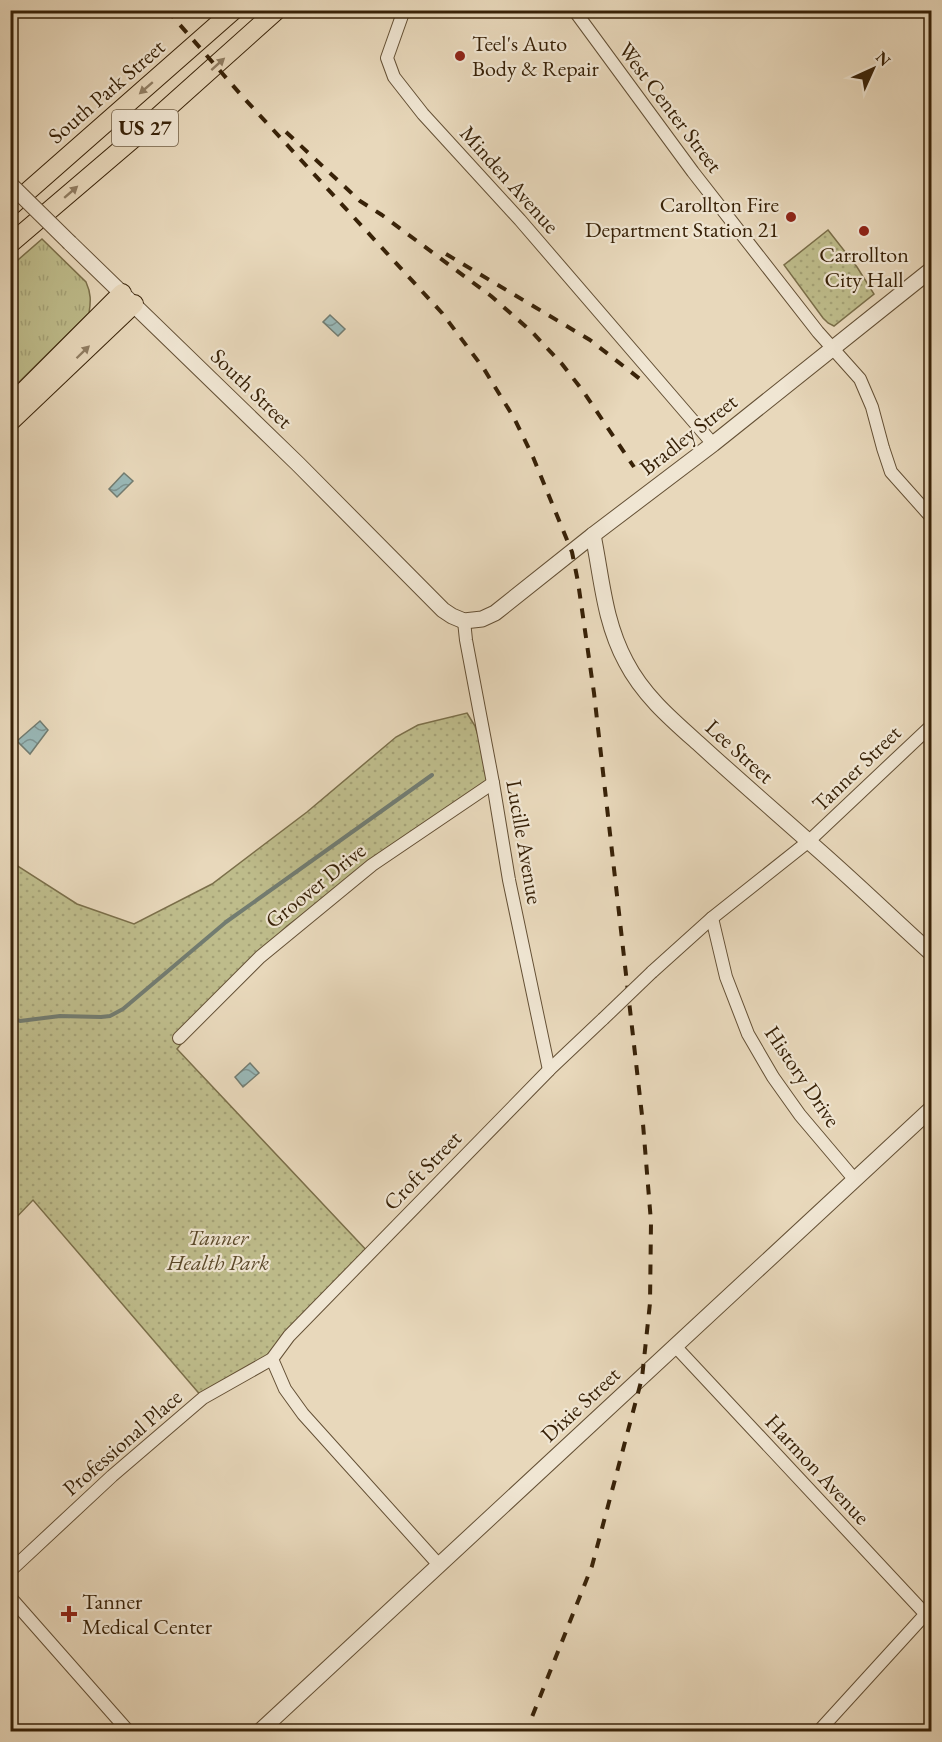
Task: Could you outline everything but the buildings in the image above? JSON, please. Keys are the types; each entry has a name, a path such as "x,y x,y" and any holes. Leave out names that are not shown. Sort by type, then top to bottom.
{"main road":[{"name":"South Park Street","path":"10,207 234,10"},
{"name":"US 27","path":"10,244 133,139 277,10"},
{"path":"10,405 128,298"},
{"path":"10,422 128,298"}],"street":[{"name":"Minden Avenue","path":"404,10 387,58 394,77 423,114 520,220 713,444"},
{"name":"West Center Street","path":"574,10 693,172 818,332 860,379 873,407 891,472 932,518"},
{"name":"South Street","path":"10,184 298,464 443,610 464,621"},
{"name":"Bradley Street","path":"464,621 482,619 495,613 834,349 932,269"},
{"name":"Lee Street","path":"593,535 610,627 637,681 663,712 932,954"},
{"name":"Lucille Avenue","path":"464,621 509,880 549,1070"},
{"name":"Tanner Street","path":"809,841 932,725"},
{"name":"Groover Drive","path":"179,1038 261,957 372,865 493,783"},
{"name":"Croft Street","path":"272,1359 289,1336 549,1070 712,918 809,841"},
{"name":"History Drive","path":"712,918 726,977 748,1034 773,1077 800,1115 855,1180"},
{"name":"Dixie Street","path":"259,1731 932,1108"},
{"name":"Harmon Avenue","path":"675,1346 929,1614"},
{"path":"272,1359 285,1389 303,1414 439,1565"},
{"name":"Professional Place","path":"10,1571 112,1476 203,1398 272,1359"},
{"path":"10,1597 129,1731"},
{"path":"818,1731 929,1614"}],"green space":[{"path":"828,230 857,267 874,294 834,326 823,318 784,265"},
{"path":"42,239 86,282 90,297 89,313 11,390 11,266"},
{"name":"Tanner Health Park","path":"467,713 475,726 493,783 287,926 219,997 177,1049 370,1254 272,1359 203,1398 33,1200 11,1223 10,861 77,904 134,924 212,884 307,812 396,737 418,725"}],"water":[{"path":"330,315 345,329 338,336 323,322"},
{"path":"124,473 133,481 117,497 109,489"},
{"path":"40,721 48,730 30,754 17,741"},
{"path":"250,1063 259,1073 243,1087 235,1077"}],"waterway":[{"path":"10,1017 20,1021 60,1016 101,1017 110,1016 123,1009 226,922 432,775"}],"railway":[{"path":"167,10 242,96 442,313 484,369 514,418 533,457 572,552 594,693 643,1124 651,1222 650,1303 642,1378 592,1566 526,1732"},
{"path":"286,132 360,201 491,296 532,332 583,391 634,467"},
{"path":"446,254 590,340 640,379"}],"place":[{"name":"Teel's Auto Body & Repair","path":"460,56"},
{"name":"Carollton Fire Department Station 21","path":"791,217"},
{"name":"Carrollton City Hall","path":"864,231"},
{"name":"Tanner Medical Center","path":"69,1614"}]}
